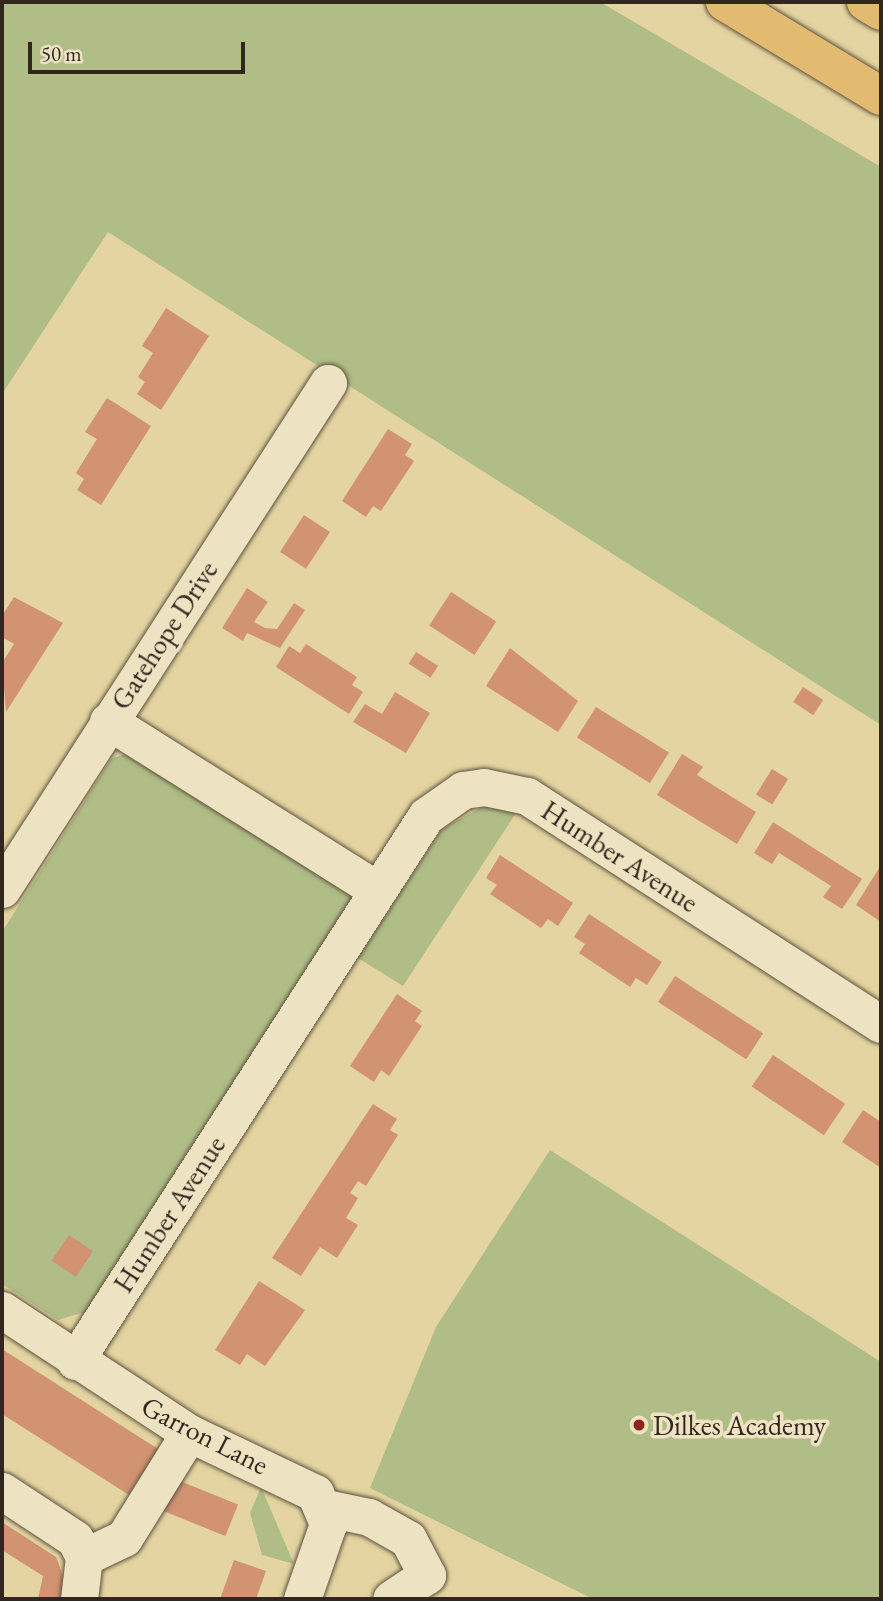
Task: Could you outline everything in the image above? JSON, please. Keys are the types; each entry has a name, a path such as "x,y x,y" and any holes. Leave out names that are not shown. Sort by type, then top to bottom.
{"highway":[{"path":"726,2 881,96"},
{"path":"866,2 881,11"}],"street":[{"name":"Gatehope Drive","path":"2,889 328,383"},
{"path":"108,721 377,890"},
{"name":"Humber Avenue","path":"75,1361 377,890 435,807 463,790 508,790 881,1024"},
{"name":"Garron Lane","path":"2,1310 75,1361 189,1433 297,1481 327,1508"},
{"path":"84,1557 124,1538 189,1433"},
{"path":"2,1492 75,1539 84,1557 79,1599"},
{"path":"302,1599 325,1541 327,1508 380,1521 408,1539 427,1575 391,1599"}],"green space":[{"path":"2,2 600,2 881,167 881,725 108,232 2,394"},
{"path":"137,751 352,892 354,902 91,1319 81,1313 58,1320 2,1284 2,932 112,758"},
{"path":"484,806 516,813 403,986 358,958 442,829"},
{"name":"Dilkes Academy","path":"550,1150 881,1362 881,1599 593,1599 370,1488 436,1327"},
{"path":"261,1487 294,1564 262,1555 250,1513"}],"building":[{"path":"166,308 209,336 161,410 137,394 145,382 138,377 153,353 142,346"},
{"path":"107,398 151,426 101,505 77,490 84,479 76,473 97,439 85,432"},
{"path":"388,429 412,444 405,455 414,461 381,511 373,506 366,517 342,501"},
{"path":"304,515 330,532 306,569 280,552"},
{"path":"247,588 268,602 254,622 265,628 277,629 294,603 305,610 280,648 247,633 243,641 222,628"},
{"path":"451,592 496,621 475,655 429,626"},
{"path":"14,597 63,623 6,712 2,663 14,644 2,637 2,616"},
{"path":"306,644 357,677 352,685 363,692 349,714 276,667 289,646 300,653"},
{"path":"510,648 578,701 558,732 486,686"},
{"path":"416,652 438,666 431,678 409,664"},
{"path":"803,687 823,700 813,715 793,702"},
{"path":"395,692 430,713 406,753 353,722 365,704 382,714"},
{"path":"596,707 669,753 650,783 577,738"},
{"path":"682,754 703,767 697,775 756,812 737,844 657,795"},
{"path":"772,769 788,779 772,805 756,794"},
{"path":"773,822 862,879 842,909 823,897 831,886 806,870 779,853 772,864 754,853"},
{"path":"500,855 573,903 558,926 548,919 541,928 490,894 497,885 486,878"},
{"path":"881,865 881,922 856,905"},
{"path":"589,914 662,962 647,985 636,978 630,987 579,953 585,944 574,937"},
{"path":"675,976 763,1033 746,1059 658,1002"},
{"path":"397,994 422,1011 415,1021 422,1026 389,1076 381,1070 374,1082 350,1066"},
{"path":"773,1055 845,1104 824,1135 752,1087"},
{"path":"373,1104 397,1119 390,1130 398,1135 366,1186 358,1181 350,1193 358,1198 346,1218 358,1225 337,1258 320,1247 301,1276 272,1258"},
{"path":"863,1110 881,1122 881,1168 842,1142"},
{"path":"69,1235 93,1251 76,1277 52,1261"},
{"path":"259,1281 305,1310 265,1366 247,1354 240,1365 215,1350"},
{"path":"2,1349 158,1449 129,1495 2,1414"},
{"path":"175,1479 238,1504 225,1536 162,1511"},
{"path":"2,1522 56,1557 65,1581 61,1599 38,1599 43,1576 2,1550"},
{"path":"234,1560 266,1571 256,1599 220,1599"}],"place":[{"name":"Dilkes Academy","path":"639,1425"}]}
